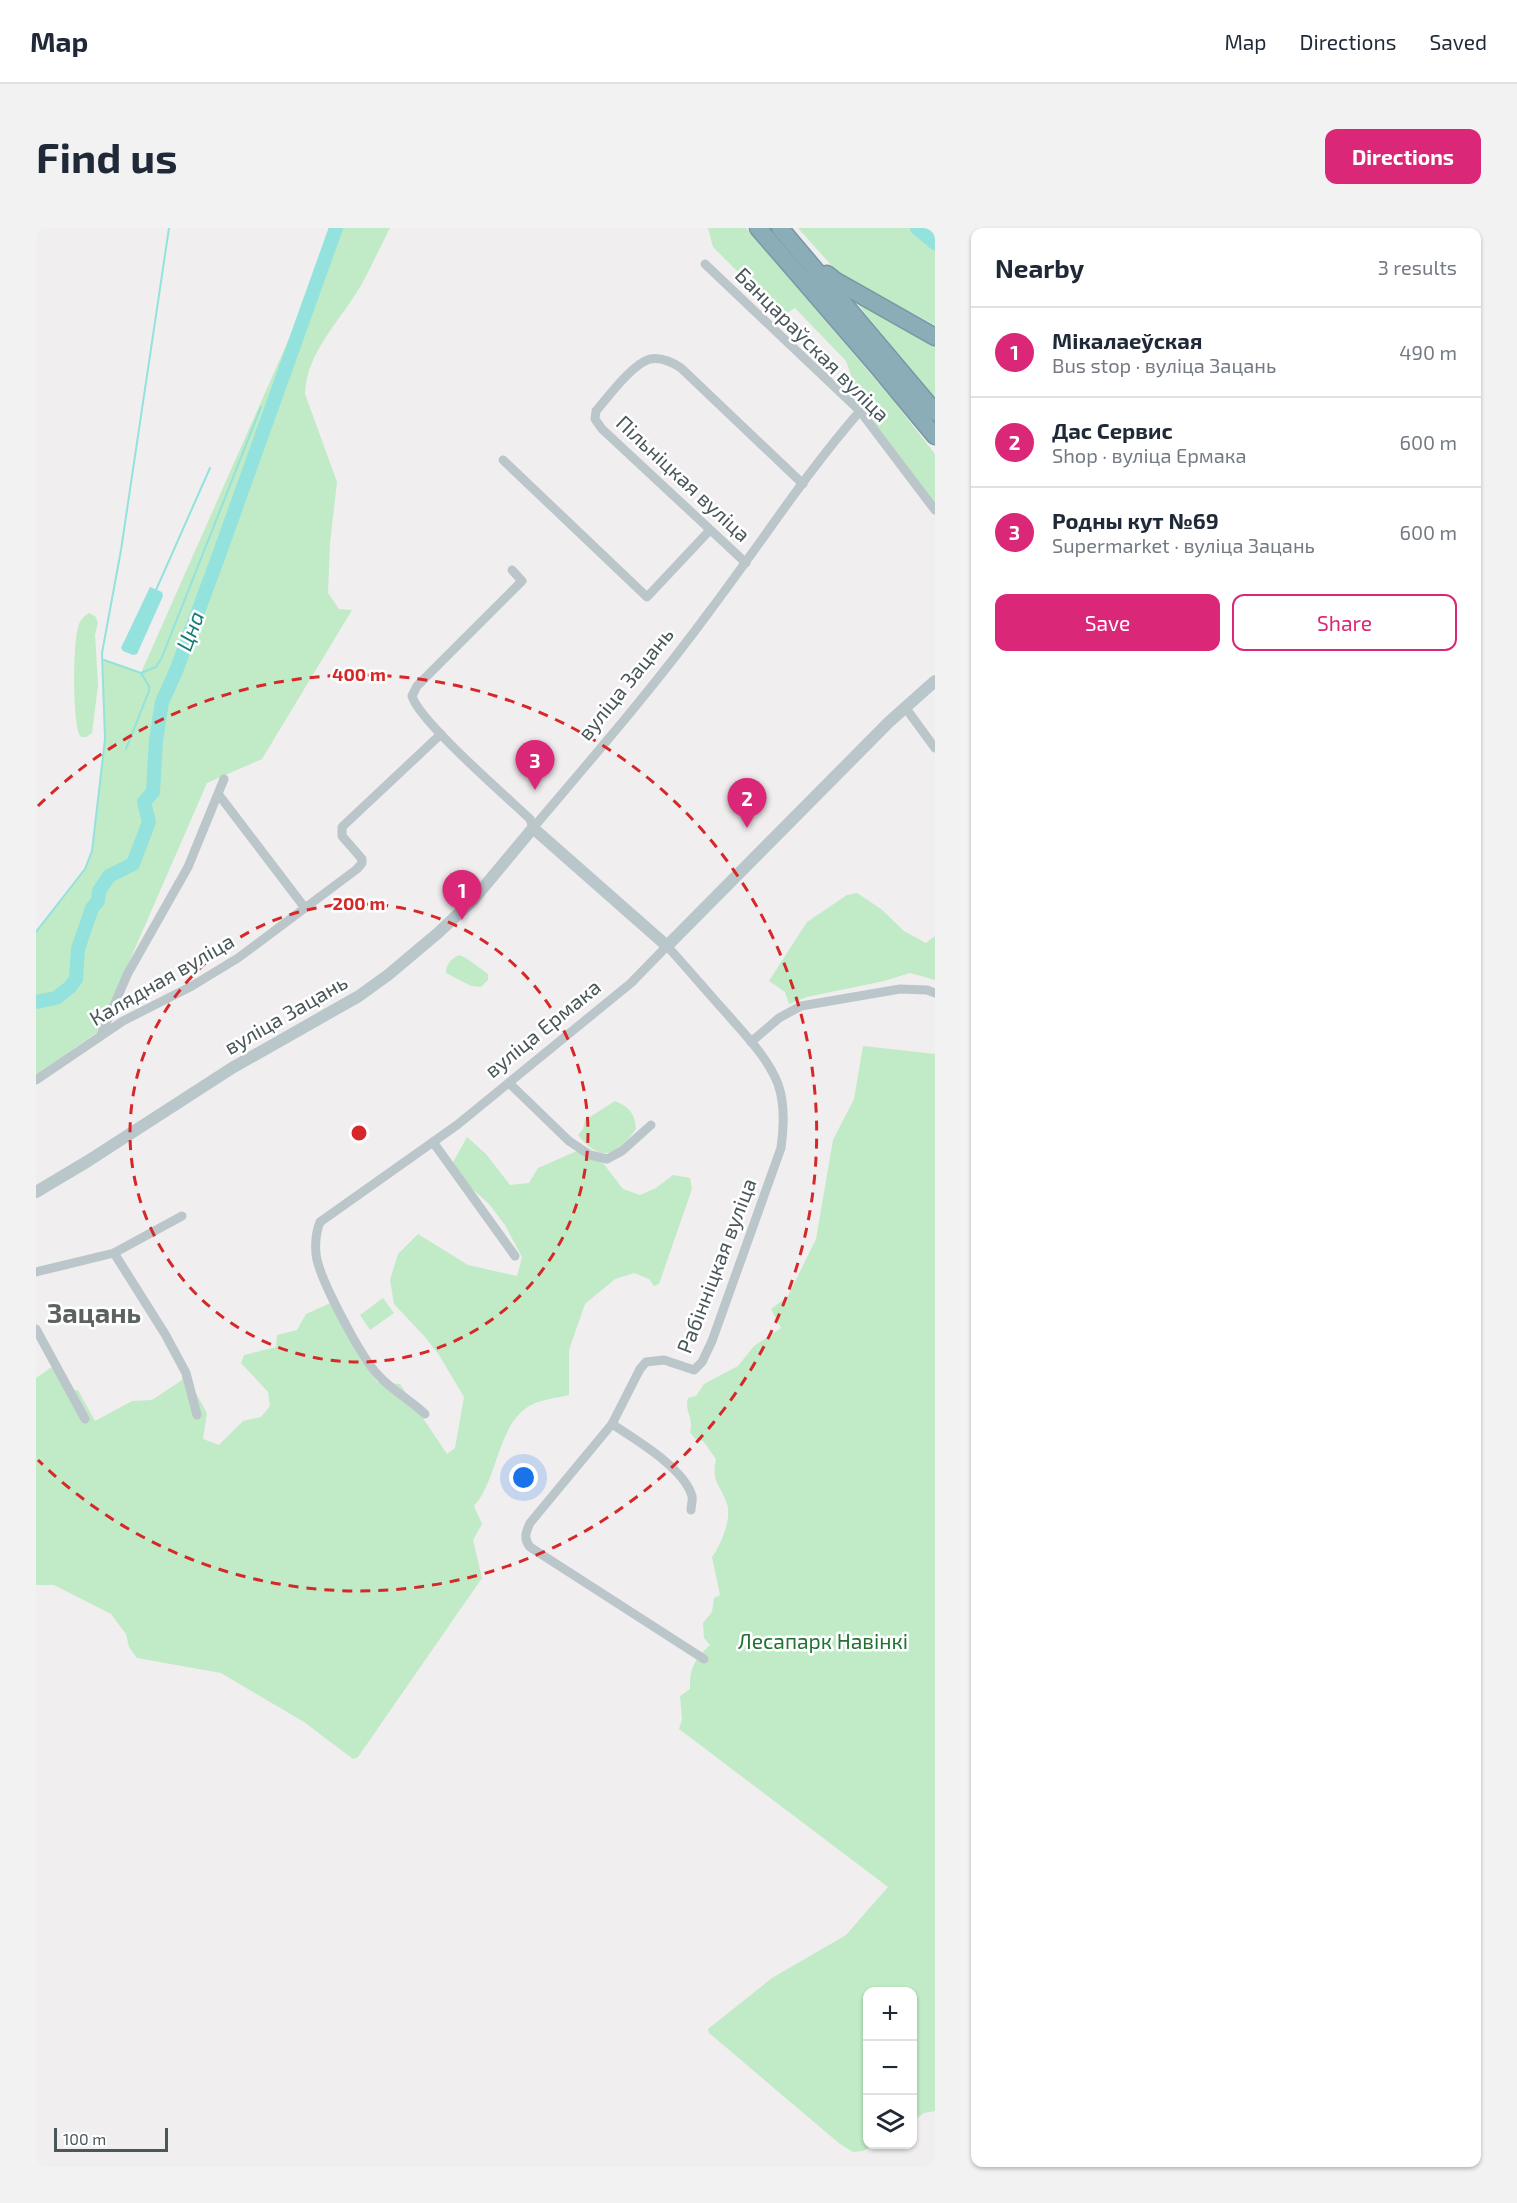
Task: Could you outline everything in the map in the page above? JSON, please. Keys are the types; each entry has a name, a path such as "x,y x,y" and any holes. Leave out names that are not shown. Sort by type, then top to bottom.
{"highway":[{"path":"758,228 935,436"},
{"path":"780,228 935,411"},
{"path":"805,257 836,281 935,337"}],"street":[{"name":"Банцараўская вуліца","path":"705,264 860,411 935,510"},
{"name":"Пільніцкая вуліца","path":"746,563 602,429 595,419 596,411 635,368 651,359 671,361 804,484"},
{"name":"вуліца Зацань","path":"36,1192 232,1068 359,996 438,933 473,900 613,733 709,613 860,411"},
{"path":"503,460 647,597 710,530"},
{"path":"512,570 522,581 412,692 414,703 441,734 530,819 533,828 668,946"},
{"name":"вуліца Ермака","path":"425,1414 414,1403 394,1390 367,1362 334,1301 316,1255 316,1232 320,1222 433,1142 631,983 906,707 935,681"},
{"path":"906,707 935,748"},
{"name":"Калядная вуліца","path":"36,1080 144,1008 192,986 238,958 361,865 361,857 342,836 342,827 441,734"},
{"path":"101,1035 128,973 188,867 224,779"},
{"path":"219,795 305,908"},
{"name":"Рабінніцкая вуліца","path":"668,946 769,1066 777,1083 783,1113 781,1148 712,1341 702,1362 694,1370 664,1360 646,1362 640,1369 612,1424 530,1523 525,1536 530,1547 704,1659"},
{"path":"751,1042 779,1018 801,1006 900,989 927,990 935,993"},
{"path":"509,1083 569,1141 590,1155 607,1159 622,1151 651,1125"},
{"path":"433,1142 515,1256"},
{"path":"36,1272 114,1253 182,1216"},
{"path":"114,1253 165,1334 186,1373 197,1415"},
{"path":"36,1329 85,1419"},
{"path":"612,1424 670,1464 686,1484 693,1498 691,1510"}],"green space":[{"path":"335,228 390,228 360,287 318,351 311,365 305,394 337,482 330,543 328,593 339,609 352,610 262,759 207,783 99,1031 36,1075 36,932 85,869 92,851 105,739 103,660 141,673 307,298"},
{"path":"708,228 746,228 892,399 935,454 935,504 862,407 846,361 795,308 782,316 713,247"},
{"path":"798,228 910,228 935,249 935,325 852,281 831,265"},
{"path":"855,301 935,343 935,400"},
{"path":"89,613 95,616 98,622 95,635 98,685 92,733 81,737 76,718 75,650 79,623"},
{"path":"857,893 881,909 904,931 926,943 935,936 935,980 910,973 884,981 807,997 789,1004 785,992 769,981 807,922 847,895"},
{"path":"459,955 488,974 488,980 481,987 471,986 446,973 449,962"},
{"name":"Лесапарк Навінкі","path":"863,1046 935,1054 935,2111 924,2113 917,2118 917,1987 863,1987 863,2149 867,2149 853,2152 840,2144 709,2033 708,2029 772,1978 846,1935 888,1887 679,1729 682,1719 680,1696 690,1689 694,1664 710,1645 704,1638 703,1623 712,1612 714,1598 720,1595 712,1557 722,1539 728,1516 727,1504 715,1478 716,1459 703,1441 695,1439 690,1432 688,1398 696,1396 704,1384 738,1366 754,1346 781,1328 771,1309 788,1296 816,1239 833,1140 854,1099"},
{"path":"615,1101 630,1111 636,1129 615,1150 601,1153 586,1144 578,1135 583,1129 585,1120"},
{"path":"467,1137 486,1154 510,1185 529,1183 538,1168 577,1151 603,1163 623,1189 640,1195 656,1188 673,1175 690,1178 692,1189 659,1284 654,1286 649,1279 634,1273 615,1279 585,1304 569,1350 569,1395 533,1404 521,1412 512,1423 489,1481 474,1506 482,1524 473,1540 482,1578 358,1757 353,1759 304,1722 221,1673 137,1658 129,1647 126,1634 111,1614 54,1585 36,1585 36,1378 56,1364 69,1390 78,1390 95,1421 132,1401 152,1400 182,1380 182,1368 207,1413 203,1439 219,1445 243,1421 261,1417 270,1406 268,1392 241,1363 244,1355 276,1347 277,1335 297,1330 306,1314 337,1300 360,1358 377,1382 400,1384 447,1454 455,1448 464,1397 439,1355 394,1304 390,1280 398,1254 418,1234 468,1265 517,1276 522,1257 505,1225 452,1164"},
{"path":"383,1298 394,1313 370,1330 360,1315"}],"water":[{"path":"150,587 162,592 163,596 137,654 133,655 121,648"}],"waterway":[{"path":"36,932 85,869 92,851 105,739 102,653 121,550 169,228"},
{"name":"Цна","path":"36,1002 56,998 76,979 78,949 92,908 98,901 99,891 109,876 133,864 149,822 144,802 153,792 156,740 162,702 215,566 336,228"},
{"name":"Цна","path":"917,228 935,243"},
{"path":"104,660 141,673 156,667 162,657 261,407"},
{"path":"156,590 210,468"},
{"path":"126,749 149,691 149,686 141,673"}],"place":[{"name":"Родны кут №69","path":"535,790"},
{"name":"Дас Сервис","path":"747,828"},
{"name":"Мікалаеўская","path":"462,920"}],"district":[{"name":"Зацань","path":"94,1314"}]}
